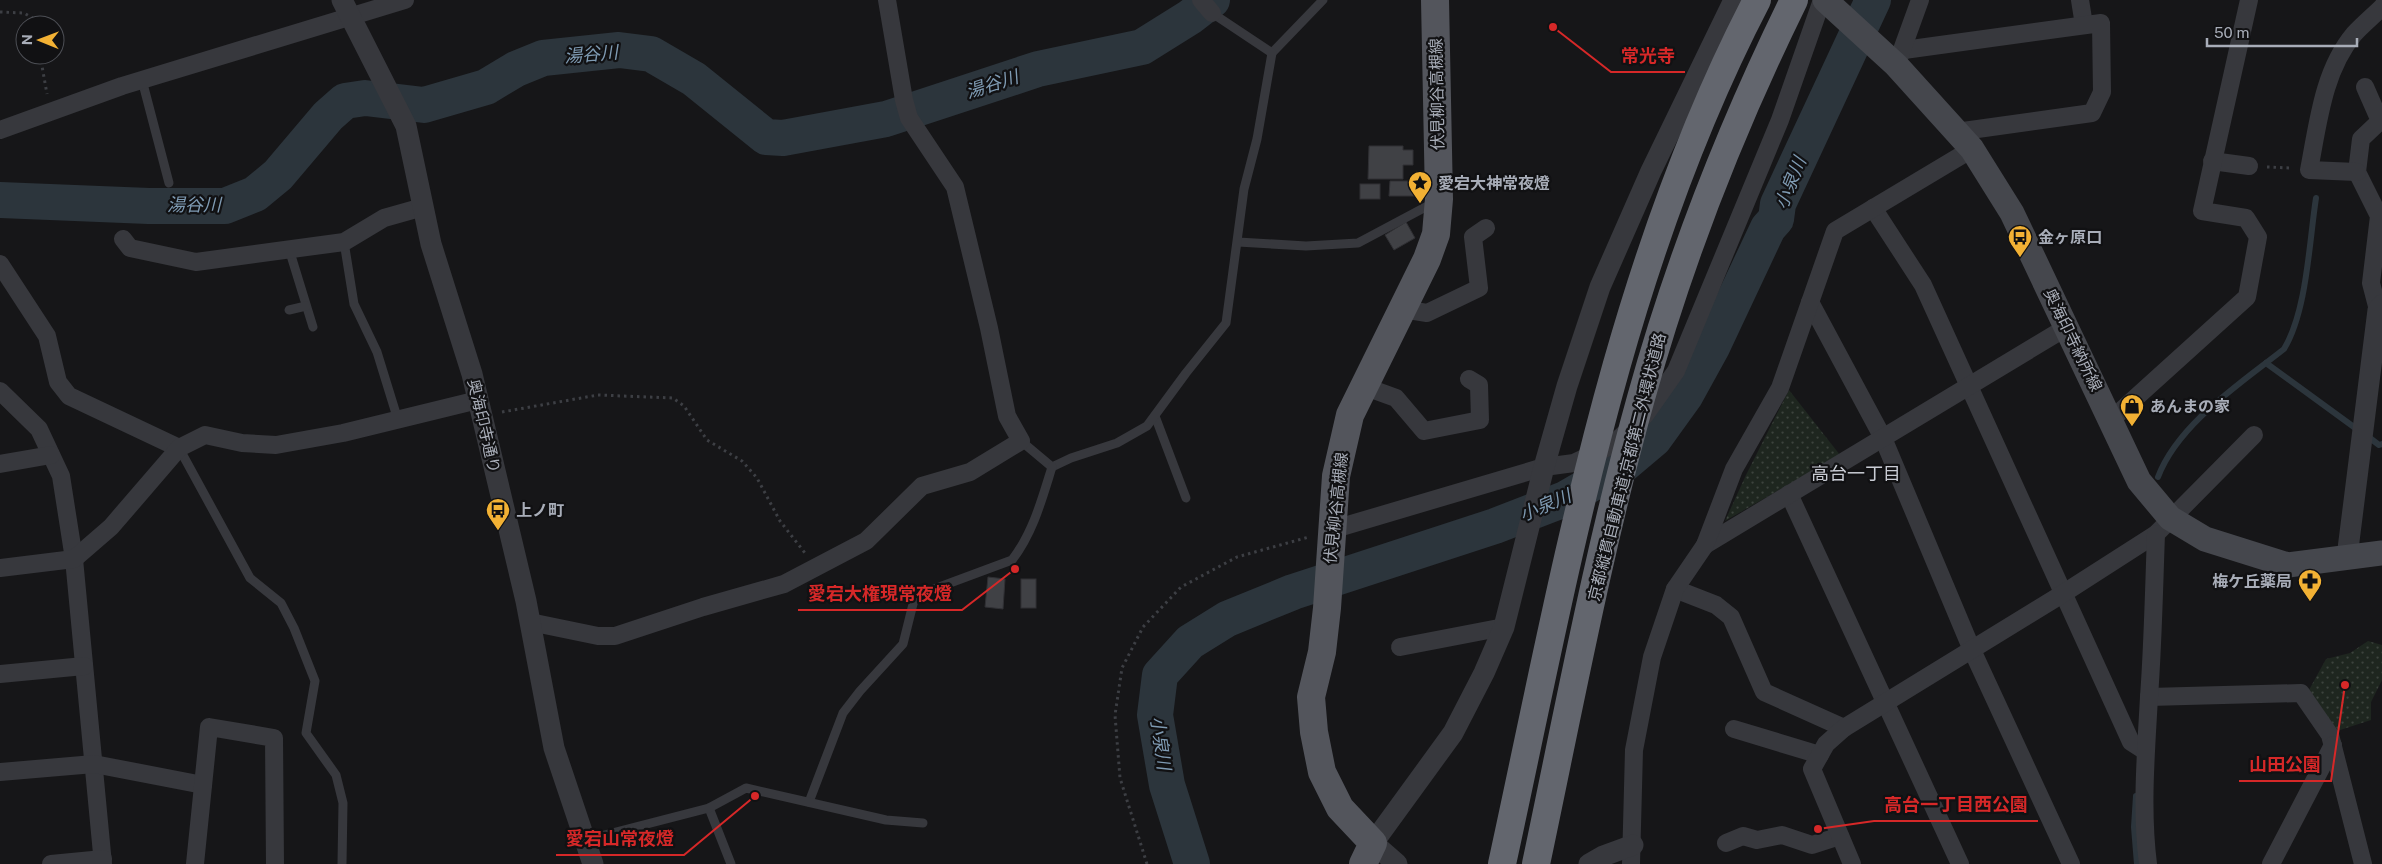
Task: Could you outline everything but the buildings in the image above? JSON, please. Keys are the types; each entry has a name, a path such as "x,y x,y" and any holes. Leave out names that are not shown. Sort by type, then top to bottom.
{"highway":[{"name":"京都縦貫自動車道;京都第二外環状道路","path":"1502,864 1576,521 1609,388 1639,286 1686,156 1738,36 1757,0"},
{"name":"京都縦貫自動車道;京都第二外環状道路","path":"1536,864 1607,530 1641,398 1677,281 1717,169 1768,52 1794,0"}],"main road":[{"name":"伏見柳谷高槻線","path":"1368,854 1340,808 1322,772 1314,732 1311,697 1322,652 1327,608 1336,476 1350,415 1427,259 1436,234 1439,199 1435,0"},
{"name":"奥海印寺納所線","path":"1826,2 1895,56 1964,141 2012,213 2139,481 2163,526 2288,565 2382,553"}],"street":[{"path":"0,130 346,9 405,0"},
{"path":"530,622 598,636 615,636 703,607 784,584 866,541 922,486 970,472 1021,441 1007,416 989,328 955,187 909,118 904,100 887,0"},
{"path":"1397,864 1368,854 1453,733 1484,673 1504,627 1523,556 1542,472 1566,386 1600,287 1651,171 1734,0"},
{"path":"1895,56 1920,0"},
{"path":"2080,0 2084,25"},
{"path":"2111,420 2247,297 2258,237 2246,218 2202,210 2249,0"},
{"path":"1331,533 1574,463 1612,445 1645,415 1676,371 1780,120 1826,2"},
{"path":"2357,172 2309,170 2324,95 2338,60 2354,35 2382,8"},
{"name":"奥海印寺通り","path":"346,9 406,126 431,244 472,374 530,622 554,748 593,864"},
{"path":"1589,864 1603,856 1632,854 1634,750 1652,657 1674,589 1705,545 1734,469 1780,388 1835,231 1873,208 1964,141 2092,113 2102,92 2102,23 1895,56"},
{"path":"2347,557 2380,307 2371,283 2379,216 2357,172 2361,139 2380,121 2364,87"},
{"path":"2212,161 2249,166"},
{"path":"123,239 130,248 196,262 344,242 384,218 423,207"},
{"path":"1873,208 1923,285 2131,742 2145,751"},
{"path":"1402,309 1427,313 1479,288 1473,237 1486,228"},
{"path":"0,264 47,336 58,382 69,396 180,448"},
{"path":"1810,302 1883,438 1972,650 2071,864"},
{"path":"1705,545 2067,326"},
{"path":"1363,386 1396,398 1424,431 1480,420 1479,385 1469,379"},
{"path":"0,391 40,429 61,476 74,559 103,861 51,864"},
{"path":"0,568 74,559 111,527 180,448 205,435 242,443 276,445 343,433 398,420 480,408"},
{"path":"1852,864 1812,769 1826,744 1844,728 2064,594 2163,526 2254,435"},
{"path":"0,464 51,454"},
{"path":"1789,494 1960,864"},
{"path":"2148,864 2144,838 2145,751 2163,526"},
{"path":"1674,589 1716,605 1731,617 1764,692 1844,728"},
{"path":"1400,647 1504,627"},
{"path":"0,674 84,666"},
{"path":"2150,697 2301,693 2330,735 2363,864"},
{"path":"195,864 209,727 274,738 275,864"},
{"path":"1734,729 1820,755"},
{"path":"2271,864 2333,745"},
{"path":"0,772 94,764 203,785"},
{"path":"1726,843 1743,836 1757,840 1782,835 1812,845 1840,836"}],"lane":[{"path":"809,802 843,714 903,644 915,596 1012,560 1021,549 1035,519 1052,467 1071,458 1117,443 1147,426 1226,323 1244,189 1257,139 1272,53 1323,0"},
{"path":"1204,4 1272,53"},
{"path":"142,80 169,183"},
{"path":"1238,242 1306,246 1358,243 1439,199"},
{"path":"344,242 354,304 377,352 398,420"},
{"path":"289,249 313,327"},
{"path":"289,310 306,306"},
{"path":"1155,416 1186,498"},
{"path":"1021,441 1052,467"},
{"path":"180,448 250,578 281,603 294,628 312,672 315,681 306,733 336,775 343,803 342,864"},
{"path":"585,840 709,808 746,788 886,820 923,823"},
{"path":"709,808 731,864"}],"path":[{"path":"0,12 26,15"},
{"path":"42,65 50,112"},
{"path":"2249,166 2309,170"},
{"path":"480,408 598,395 673,398 684,406 707,440 742,461 757,478 780,521 818,566"},
{"path":"1147,864 1120,778 1115,716 1122,668 1143,627 1182,587 1237,557 1331,533"}],"shaded area":[{"path":"1789,390 1840,455 1725,521 1746,475"},
{"path":"2368,641 2382,645 2382,680 2371,702 2371,720 2337,731 2309,690 2326,659 2350,653"}],"waterway":[{"name":"湯谷川","path":"0,200 149,206 225,206 255,194 278,175 328,116 345,101 365,98 424,105 486,87 516,69 543,58 619,50 651,54 694,79 766,137 783,138 886,119 1038,69 1142,47 1190,17 1212,0"},
{"name":"小泉川","path":"1192,864 1167,785 1155,715 1160,675 1190,642 1227,619 1293,592 1495,526 1565,499 1622,466 1654,439 1685,396 1712,347 1768,228 1776,219 1778,204 1873,0"},
{"path":"2158,477 2167,458 2195,422 2231,390 2284,349 2298,316 2306,276 2316,198"},
{"path":"2266,363 2358,430"},
{"path":"2366,435 2379,445 2382,444"},
{"path":"2136,796 2134,827 2137,864"}],"place":[{"name":"常光寺","path":"1553,27"},
{"name":"愛宕大神常夜燈","path":"1420,204"},
{"name":"金ヶ原口","path":"2020,258"},
{"name":"あんまの家","path":"2132,427"},
{"name":"上ノ町","path":"498,531"},
{"name":"愛宕大権現常夜燈","path":"1015,569"},
{"name":"梅ケ丘薬局","path":"2310,602"},
{"name":"山田公園","path":"2345,685"},
{"name":"愛宕山常夜燈","path":"755,796"},
{"name":"高台一丁目西公園","path":"1818,829"}],"district":[{"name":"高台一丁目","path":"1856,473"}]}
